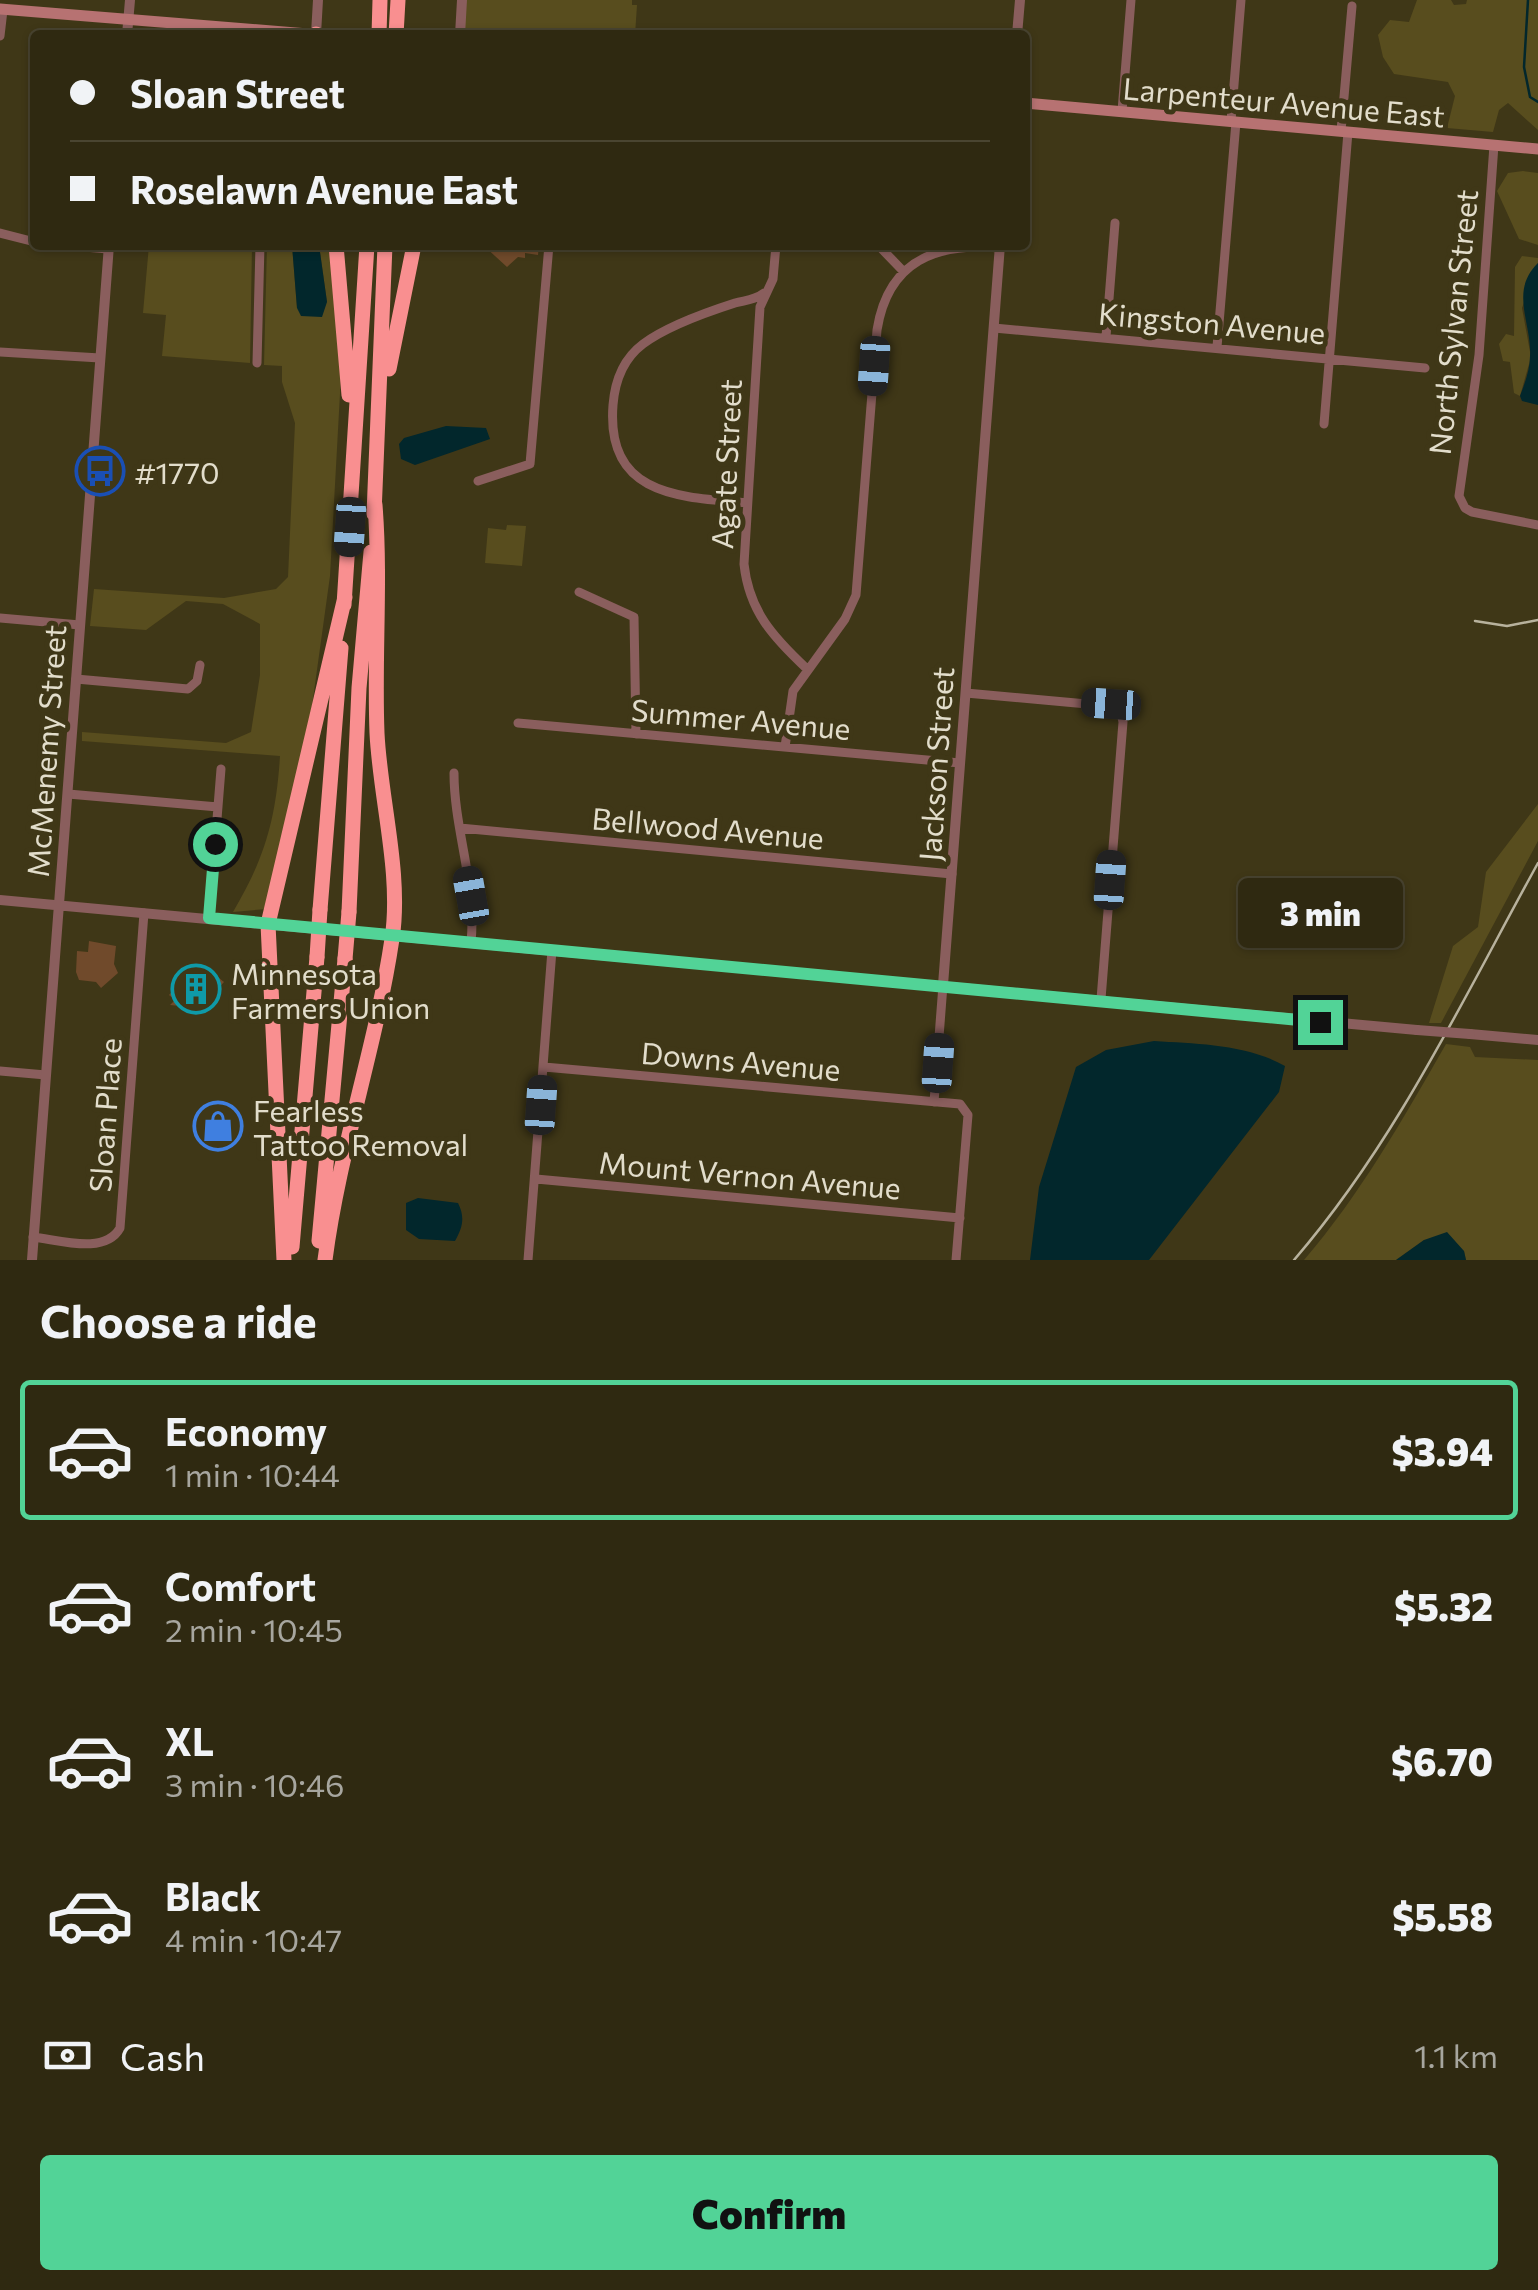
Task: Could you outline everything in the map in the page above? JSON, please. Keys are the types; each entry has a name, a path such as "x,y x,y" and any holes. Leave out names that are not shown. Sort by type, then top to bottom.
{"highway":[{"path":"378,30 380,0"},
{"path":"396,30 398,0"},
{"path":"336,250 354,459"},
{"path":"288,1260 345,598 367,250"},
{"path":"318,1260 345,960 359,688 375,504 385,250"},
{"path":"378,432 413,250"},
{"path":"325,1260 336,1191 393,935 390,837 377,732 380,564 375,504"},
{"path":"288,1260 268,924 345,598"}],"main road":[{"path":"1,10 239,30"},
{"name":"Larpenteur Avenue East","path":"1030,102 1538,149"}],"street":[{"path":"127,30 130,0"},
{"path":"318,0 318,30"},
{"path":"460,30 462,0"},
{"path":"1017,30 1020,0"},
{"path":"1122,111 1131,0"},
{"path":"1218,347 1242,0"},
{"path":"1324,424 1352,6"},
{"path":"0,36 1,10"},
{"name":"North Sylvan Street","path":"1494,145 1479,355 1458,484 1462,503 1472,512 1538,525"},
{"path":"1106,338 1115,223"},
{"path":"0,232 30,241"},
{"name":"McMenemy Street","path":"32,1260 108,250"},
{"path":"257,364 260,250"},
{"path":"478,481 530,464 549,250"},
{"name":"Agate Street","path":"776,250 773,280 760,306 744,564 749,593 767,629 806,668"},
{"path":"883,250 904,272"},
{"path":"785,747 789,704 806,668 845,620 856,594 877,330 883,303 904,272 926,256 943,250"},
{"name":"Jackson Street","path":"934,1102 1000,250"},
{"path":"747,503 676,496 644,482 618,449 612,425 614,396 625,362 642,345 766,292"},
{"name":"Kingston Avenue","path":"994,328 1425,368"},
{"path":"0,352 100,358"},
{"path":"580,592 634,616 636,734"},
{"path":"0,618 80,624"},
{"path":"76,680 188,688 197,681 200,665"},
{"path":"966,693 1120,706 1123,722 1101,999"},
{"name":"Summer Avenue","path":"518,723 960,764"},
{"path":"209,918 222,768"},
{"path":"454,773 473,909 471,942"},
{"path":"68,794 218,807"},
{"name":"Bellwood Avenue","path":"460,828 952,874"},
{"path":"0,900 1538,1040"},
{"name":"Sloan Place","path":"34,1237 102,1243 114,1237 120,1228 144,913"},
{"path":"528,1260 552,950"},
{"name":"Downs Avenue","path":"544,1068 934,1102"},
{"path":"0,1072 46,1075"},
{"path":"934,1102 960,1104 967,1112 956,1260"},
{"name":"Mount Vernon Avenue","path":"536,1180 960,1218"}],"shaded area":[{"path":"462,0 632,0 632,5 637,5 635,30 460,30"},
{"path":"1417,0 1451,0 1454,5 1466,4 1467,0 1538,0 1538,130 1508,103 1499,110 1493,132 1447,128 1455,96 1448,82 1394,74 1383,57 1378,35 1390,20 1409,22"},
{"path":"1508,173 1538,173 1538,245 1519,239 1497,191"},
{"path":"149,250 252,250 250,363 162,356 166,315 143,313"},
{"path":"267,250 292,250 297,308 327,302 320,250 333,250 342,357 330,576 312,706 266,909 233,912 267,837 280,756 82,741 82,732 226,743 251,732 260,675 260,624 223,604 186,601 146,630 90,626 94,589 224,598 276,589 288,577 295,423 282,382 282,366 264,365"},
{"path":"1522,256 1538,258 1538,263 1522,308 1531,357 1520,396 1514,393 1510,362 1503,361 1499,344 1506,334 1514,336 1515,267"},
{"path":"507,525 526,526 522,566 485,563 488,528 506,530"},
{"path":"1538,804 1538,841 1441,1023 1429,1023 1453,946 1478,927 1486,872"},
{"path":"1446,1044 1470,1047 1475,1057 1538,1060 1538,1260 1466,1260 1464,1251 1424,1240 1396,1260 1304,1260 1362,1183"}],"water":[{"path":"292,250 320,250 327,302 322,317 301,316"},
{"path":"1538,263 1538,405 1522,401 1520,396 1530,356 1523,296 1529,274"},
{"path":"446,426 486,428 490,439 415,465 401,459 399,444 404,438"},
{"path":"1154,1041 1221,1046 1270,1059 1285,1066 1279,1092 1149,1260 1030,1260 1039,1187 1076,1067 1106,1050"},
{"path":"418,1198 458,1203 462,1222 455,1241 419,1239 406,1230 406,1203"},
{"path":"1447,1232 1464,1251 1466,1260 1396,1260 1424,1240"}],"building":[{"path":"488,250 538,250 538,255 525,253 525,258 518,257 507,267"},
{"path":"89,941 116,946 114,964 118,973 101,988 96,982 79,980 76,972 77,951 88,952"},
{"name":"Minnesota Farmers Union","path":"189,974 204,980 214,974 224,982 200,1008 170,1005 175,1000 169,995"}],"waterway":[{"path":"1528,0 1524,67 1530,97 1538,102"}],"railway":[{"path":"1475,621 1507,626 1538,620"},
{"path":"1294,1260 1331,1215 1396,1118 1538,863"}],"place":[{"name":"#1770","path":"100,471"},
{"name":"Minnesota Farmers Union","path":"196,989"},
{"name":"Fearless Tattoo Removal","path":"218,1126"}],"route":[{"path":"215,844 209,918 1320,1022"}]}
